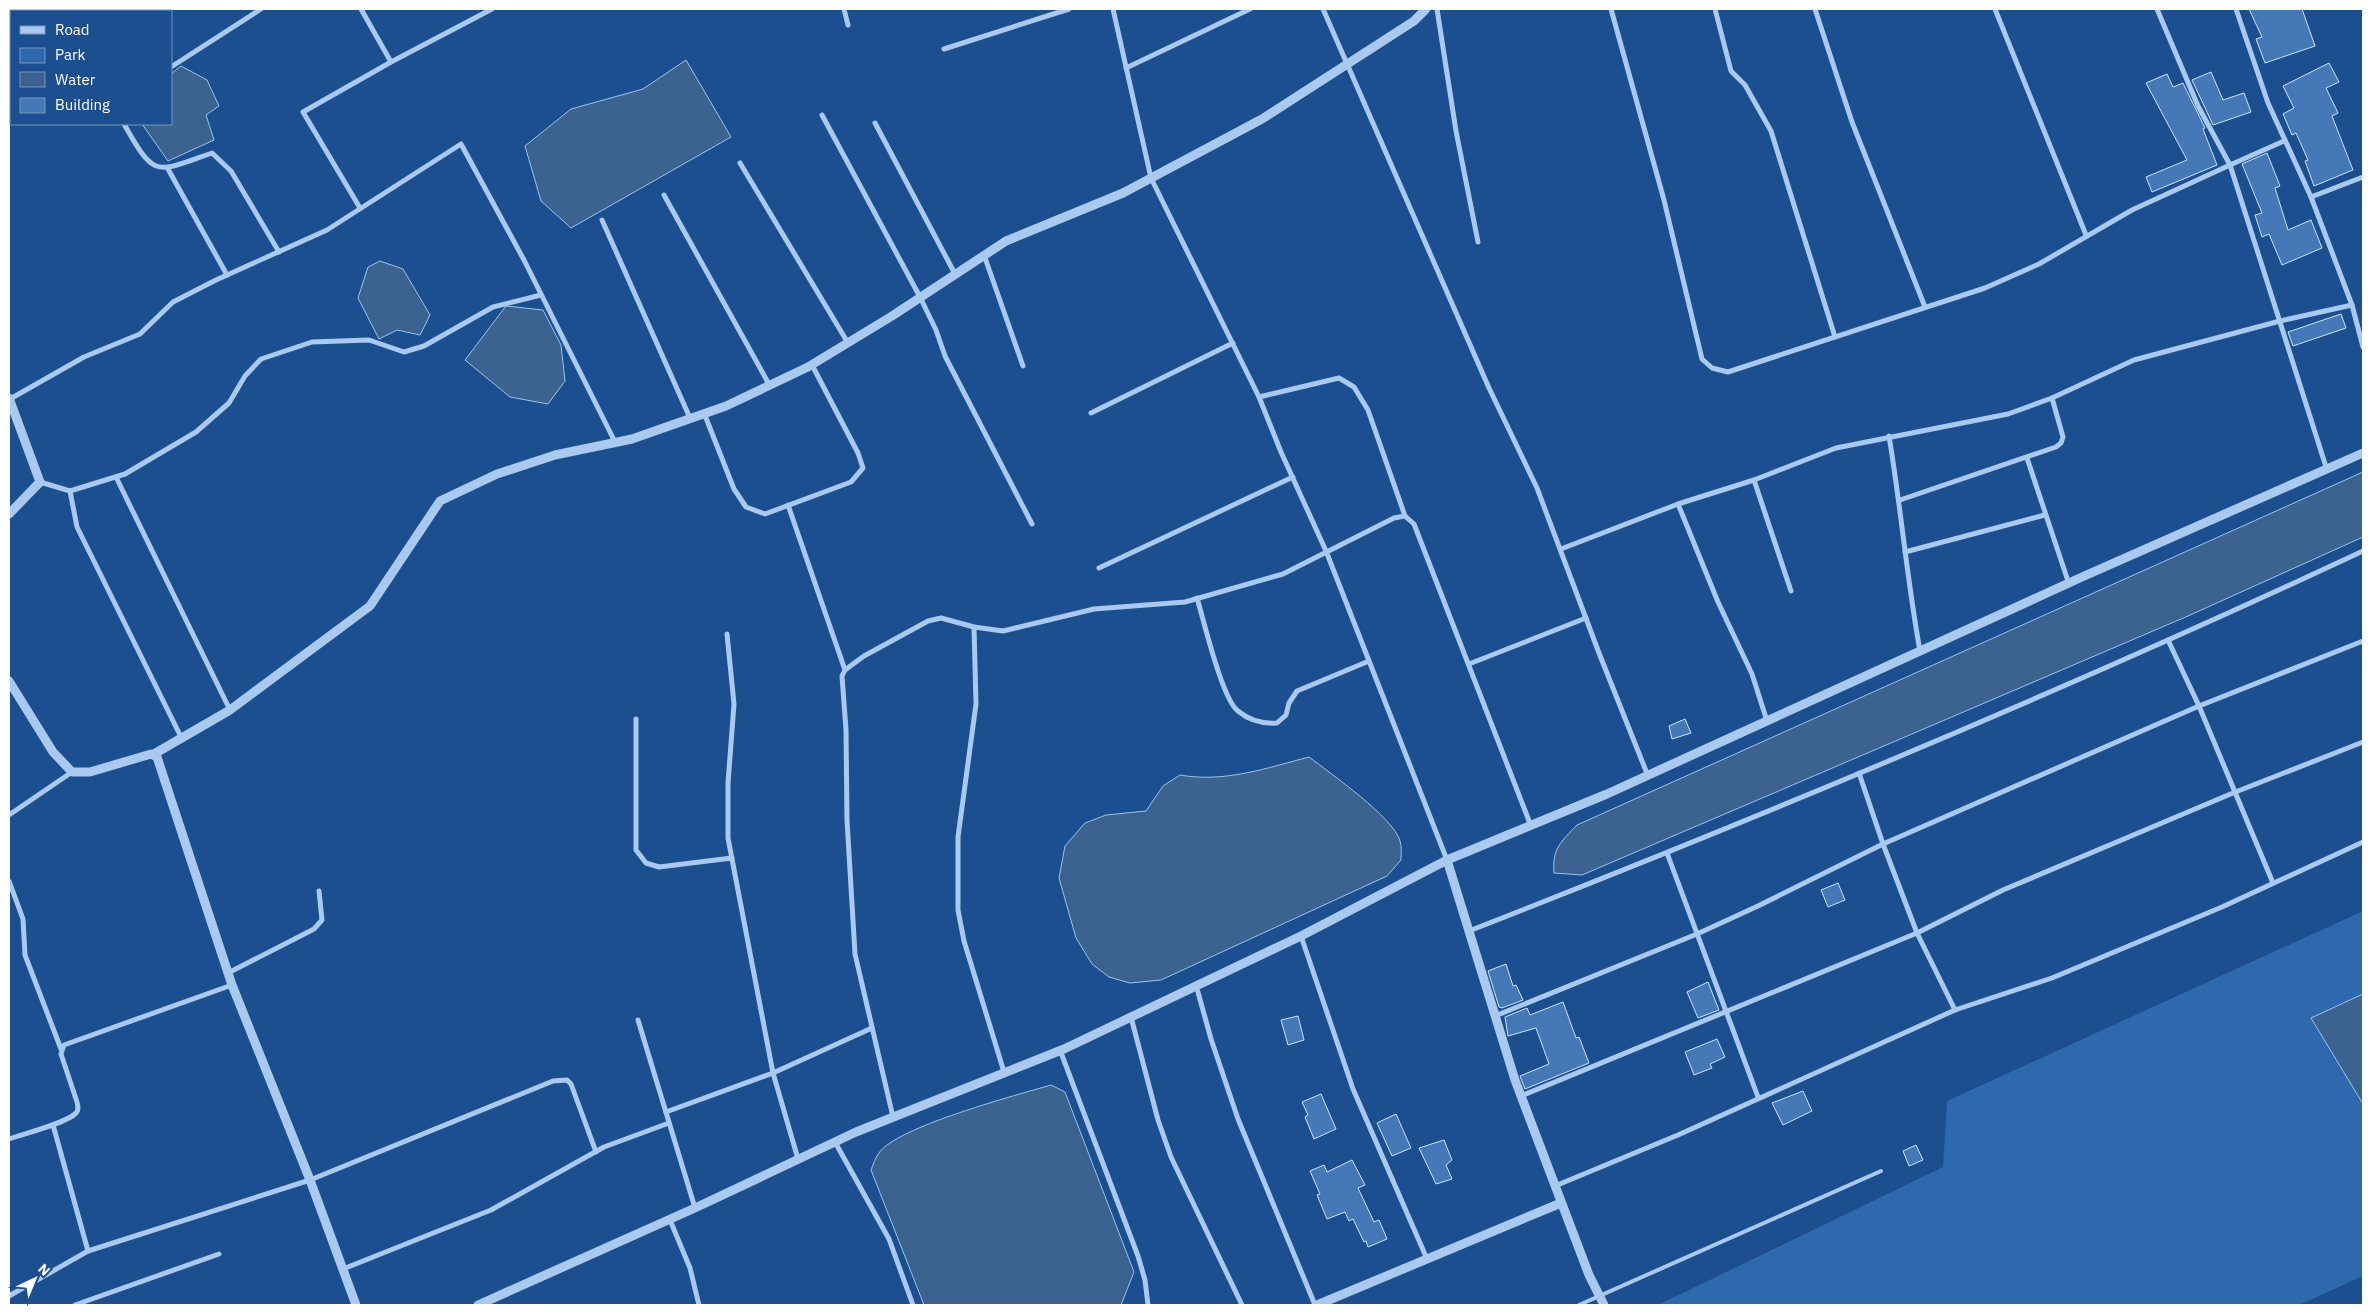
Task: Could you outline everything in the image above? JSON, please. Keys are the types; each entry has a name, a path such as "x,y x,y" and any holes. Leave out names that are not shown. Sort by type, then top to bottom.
{"street":[{"path":"172,66 261,9"},
{"path":"361,9 391,62"},
{"path":"360,208 304,112 391,62 492,9"},
{"path":"844,9 848,25"},
{"path":"944,49 1070,9"},
{"path":"1114,9 1151,178 1259,397 1292,477 1326,551 1447,860 1521,1096 1589,1275 1604,1305"},
{"path":"1126,68 1250,9"},
{"path":"1323,9 1419,224 1489,388 1537,488 1648,776"},
{"path":"9,815 72,772 90,772 154,754 183,739 230,710 370,606 440,501 497,474 547,457 632,439 704,413 770,386 812,365 848,343 1006,241 1123,193 1262,119 1414,22 1426,9"},
{"path":"1437,9 1456,131 1478,242"},
{"path":"1611,9 1664,200 1702,359 1712,368 1728,372 1985,288 2039,264 2086,235 2172,190 2284,141"},
{"path":"1715,9 1730,71 1746,85 1771,131 1835,337"},
{"path":"1815,9 1852,122 1925,307"},
{"path":"1995,9 2086,235"},
{"path":"2157,9 2198,106 2230,165 2327,470"},
{"path":"2236,9 2268,103 2311,198 2352,305 2363,347"},
{"path":"822,115 920,297 936,330 945,356 1032,524"},
{"path":"875,123 955,274"},
{"path":"125,125 140,151 153,166 168,168 212,153 231,172 279,252"},
{"path":"40,482 9,398 84,357 140,334 173,302 227,275 328,230 461,144 541,295 615,442"},
{"path":"740,163 848,343"},
{"path":"168,168 227,275"},
{"path":"2311,198 2363,177"},
{"path":"664,195 770,386"},
{"path":"602,220 690,418"},
{"path":"984,255 1023,366"},
{"path":"40,482 70,491 126,474 196,432 229,403 245,376 262,359 312,342 369,340 404,352 424,346 493,307 541,295"},
{"path":"1561,549 1678,504 1754,480 1836,448 2008,414 2052,398 2134,360 2280,321 2352,305"},
{"path":"1090,413 1233,343"},
{"path":"704,413 734,489 746,507 765,514 851,482 862,468 858,453 812,365"},
{"path":"1259,397 1338,378 1354,388 1368,410 1405,516 1414,524 1531,826"},
{"path":"1900,500 2049,451 2061,443 2062,437 2052,398"},
{"path":"1889,436 1900,500 1911,601 1920,651"},
{"path":"478,1305 670,1220 835,1142 1060,1050 1301,936 1447,860 1648,776 1920,651 2363,454"},
{"path":"2027,458 2044,515 2069,584"},
{"path":"116,477 230,710"},
{"path":"1099,568 1292,477"},
{"path":"1754,480 1791,592"},
{"path":"9,514 40,482"},
{"path":"70,491 76,527 183,739"},
{"path":"1678,504 1718,602 1752,674 1767,721"},
{"path":"788,505 845,670"},
{"path":"1905,552 2044,515"},
{"path":"894,1118 854,954 847,820 846,730 842,686 842,676 845,670 928,621 941,618 974,628 1003,631 1094,609 1185,602 1283,574 1394,518 1405,516"},
{"path":"1469,931 1667,853 1859,773 2168,640 2363,551"},
{"path":"1197,598 1227,696 1237,711 1260,724 1278,723 1286,715 1289,703 1297,691 1369,661"},
{"path":"1469,664 1586,618"},
{"path":"974,628 976,704 958,837 958,910 964,941 1004,1072"},
{"path":"727,634 734,704 728,783 728,838 773,1073 798,1159"},
{"path":"2168,640 2199,706 2233,793 2272,884"},
{"path":"1495,1016 1697,934 1883,844 2199,706 2363,641"},
{"path":"9,681 53,752 72,772"},
{"path":"636,720 636,850 646,862 659,867 732,858"},
{"path":"1521,1096 1917,932 2003,890 2233,793 2363,742"},
{"path":"154,754 158,760 232,985 310,1180 356,1305"},
{"path":"1859,773 1883,844 1917,932 1955,1010"},
{"path":"1555,1186 1678,1135 1758,1097 1955,1010 2052,978 2272,884 2363,842"},
{"path":"1667,853 1758,1097"},
{"path":"9,881 23,919 25,955 61,1049 78,1108 71,1117 9,1139"},
{"path":"228,973 314,929 322,920 319,891"},
{"path":"1301,936 1353,1089 1428,1260"},
{"path":"61,1049 64,1045 76,1040 232,985"},
{"path":"1196,985 1211,1039 1238,1119 1316,1305 1371,1281 1428,1260 1561,1203"},
{"path":"1130,1017 1158,1120 1171,1157 1242,1305"},
{"path":"638,1020 695,1208"},
{"path":"666,1112 773,1073 872,1028"},
{"path":"1060,1050 1138,1256 1145,1280 1148,1305"},
{"path":"9,1296 88,1251 310,1180 553,1081 567,1080 571,1084 596,1152"},
{"path":"344,1269 491,1210 596,1152 669,1123"},
{"path":"54,1124 88,1251"},
{"path":"835,1142 889,1239 912,1305"},
{"path":"670,1220 690,1268 699,1305"},
{"path":"75,1305 219,1254"}],"lane":[{"path":"1579,1305 1881,1171"}],"green space":[{"path":"2363,911 2363,994 2312,1018 2363,1104 2363,1276 2299,1305 1658,1305 1943,1167 1947,1101"}],"water":[{"path":"686,60 731,137 571,228 541,201 525,146 571,109 643,89"},
{"path":"181,66 207,80 219,106 206,115 214,140 168,161 143,125 172,125 172,73"},
{"path":"380,261 403,269 430,315 420,335 397,330 379,339 358,298 368,267"},
{"path":"506,306 543,310 561,345 565,381 548,404 510,397 465,360"},
{"path":"2363,472 2363,537 2188,616 1582,875 1554,873 1556,851 1562,841 1577,825"},
{"path":"1309,757 1360,796 1395,831 1401,843 1401,860 1387,876 1161,980 1130,983 1109,977 1092,964 1076,938 1059,878 1065,846 1085,823 1106,815 1146,811 1163,786 1180,775 1196,777 1229,776 1261,770"},
{"path":"2363,994 2363,1104 2311,1018"},
{"path":"1051,1085 1065,1092 1134,1272 1121,1305 924,1305 871,1170 876,1157 890,1143 932,1123 986,1104"}],"building":[{"path":"2249,9 2302,9 2315,46 2265,63 2256,39 2262,37"},
{"path":"2329,63 2339,82 2326,88 2338,113 2332,116 2353,170 2314,186 2305,161 2308,160 2296,133 2292,135 2283,114 2294,108 2283,86"},
{"path":"2211,72 2223,100 2244,93 2251,112 2213,125 2192,80"},
{"path":"2167,74 2173,87 2183,83 2205,128 2203,129 2217,165 2152,192 2146,177 2187,160 2146,83"},
{"path":"2267,153 2280,186 2275,188 2288,230 2311,220 2322,248 2282,265 2269,234 2262,237 2255,215 2262,213 2242,164"},
{"path":"2341,314 2346,328 2293,346 2288,332"},
{"path":"1685,719 1691,733 1672,739 1669,726"},
{"path":"1838,883 1845,900 1828,907 1821,890"},
{"path":"1506,964 1513,986 1516,985 1523,1000 1502,1008 1499,1007 1488,971"},
{"path":"1708,982 1719,1010 1698,1018 1687,992"},
{"path":"1563,1002 1576,1038 1579,1037 1589,1063 1525,1089 1520,1076 1549,1064 1536,1028 1508,1036 1505,1017 1527,1008 1530,1015"},
{"path":"1298,1016 1304,1040 1288,1045 1281,1020"},
{"path":"1717,1039 1725,1057 1710,1064 1712,1068 1694,1075 1685,1052"},
{"path":"1803,1091 1812,1111 1783,1125 1772,1103"},
{"path":"1321,1094 1336,1129 1314,1139 1305,1117 1308,1115 1302,1102"},
{"path":"1396,1114 1411,1148 1392,1156 1377,1123"},
{"path":"1444,1140 1452,1160 1446,1165 1452,1179 1436,1184 1419,1148"},
{"path":"1916,1145 1923,1160 1909,1166 1903,1151"},
{"path":"1352,1160 1365,1185 1358,1188 1374,1222 1379,1220 1387,1239 1368,1247 1353,1219 1349,1221 1345,1212 1327,1219 1317,1195 1320,1194 1310,1171 1324,1165 1327,1172"}]}
